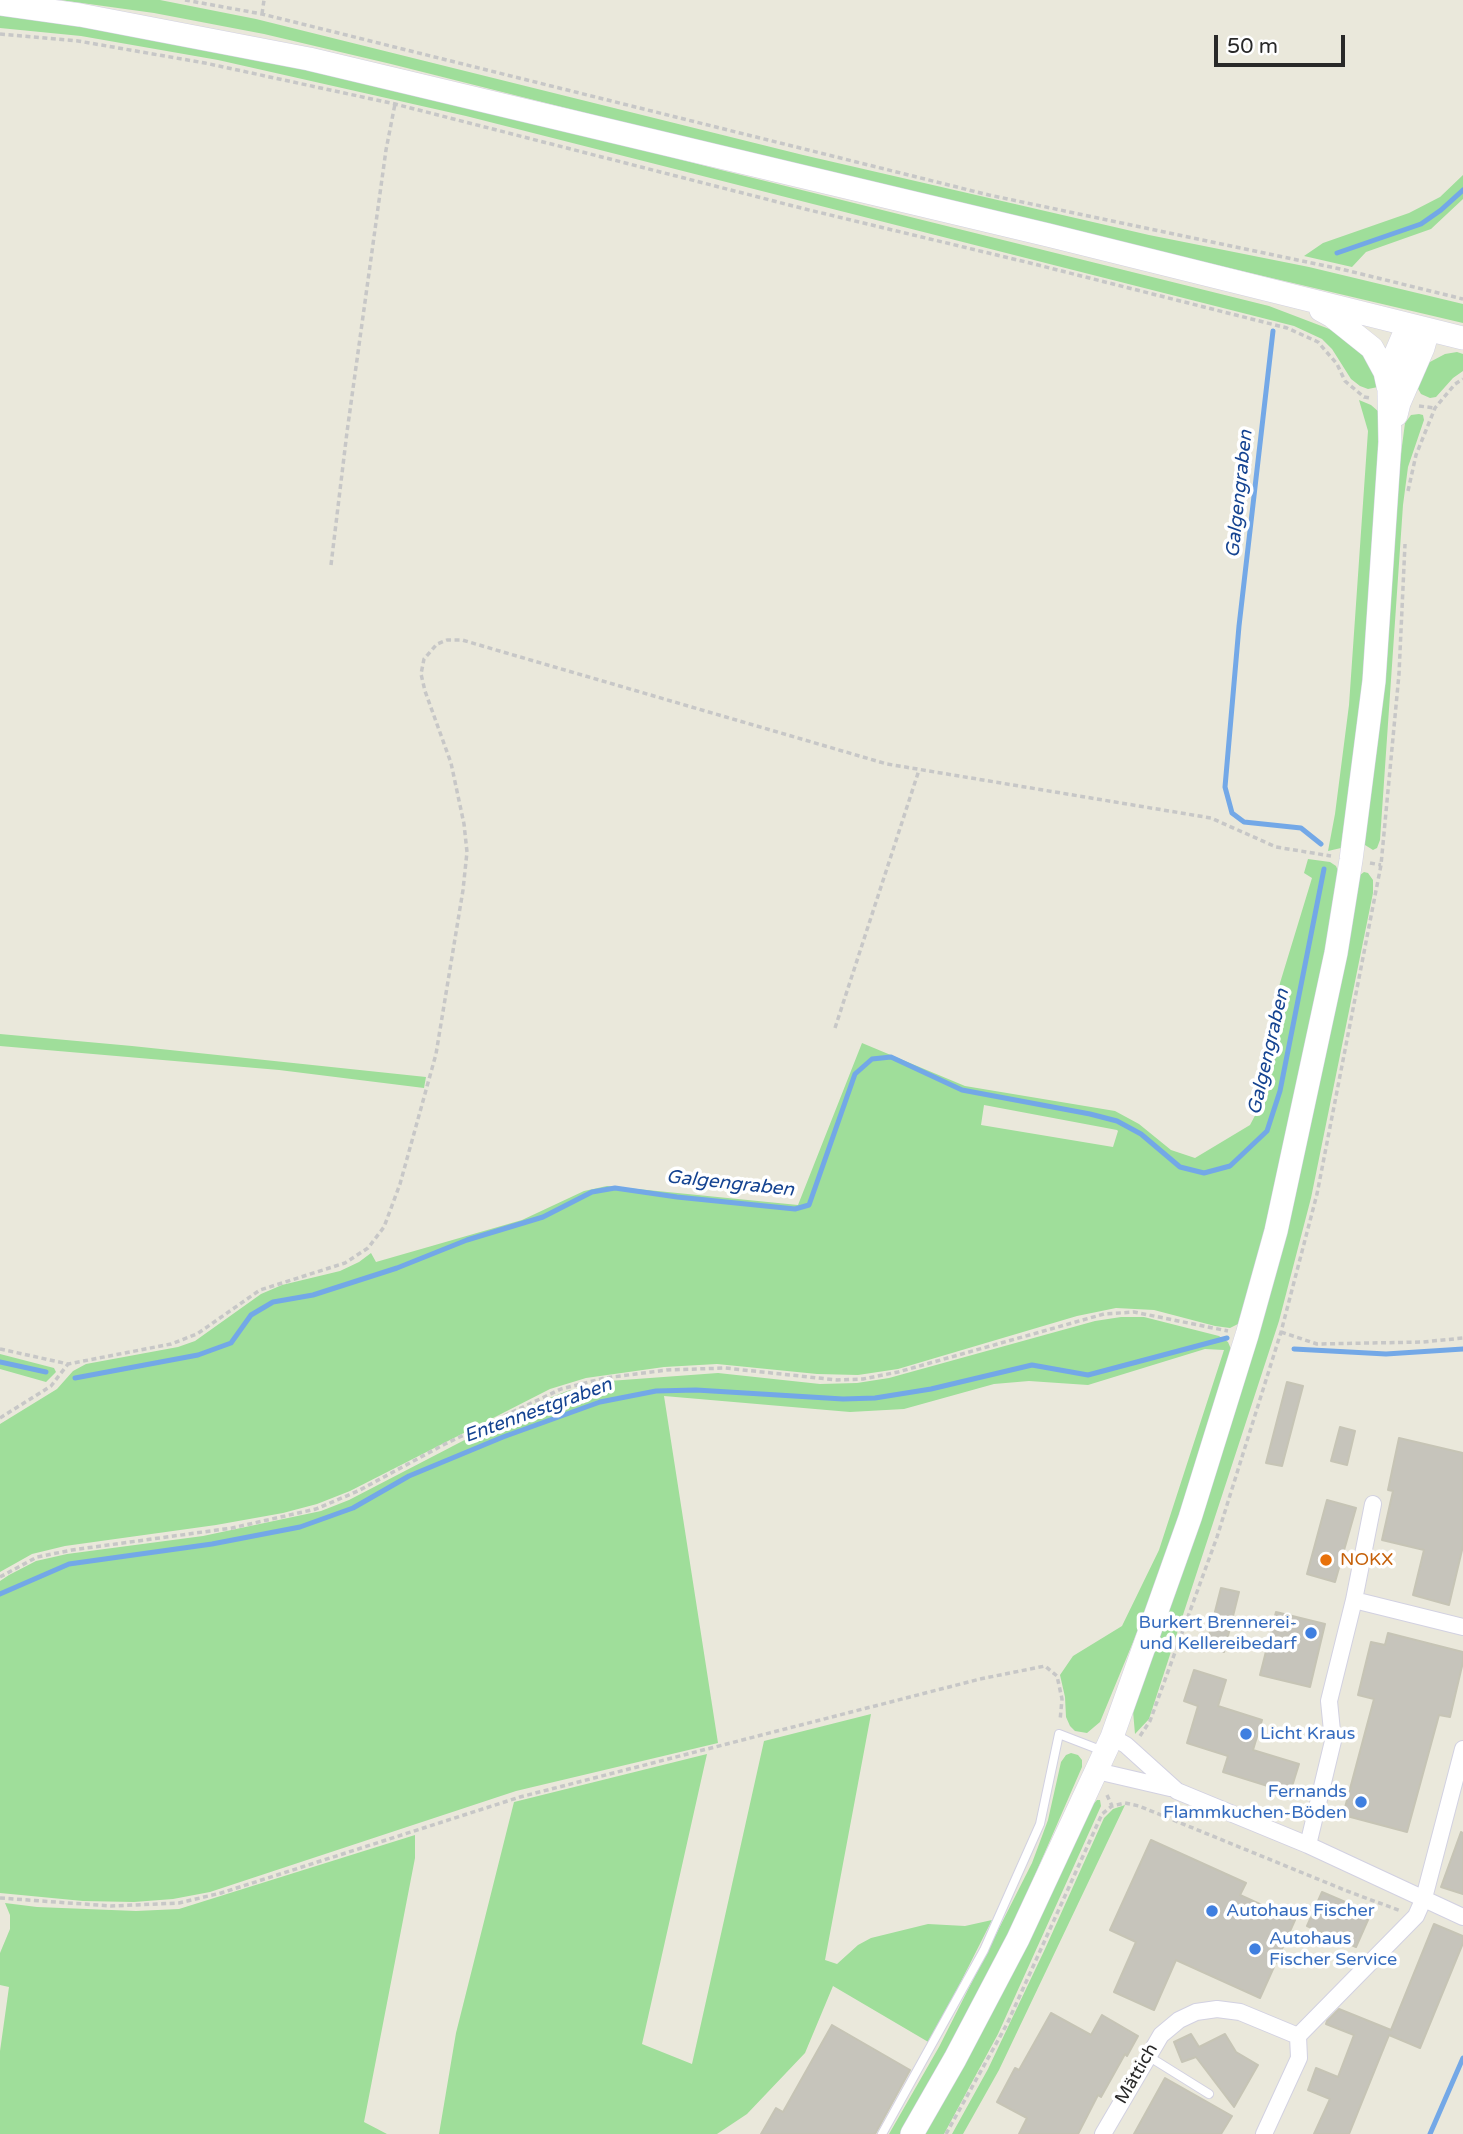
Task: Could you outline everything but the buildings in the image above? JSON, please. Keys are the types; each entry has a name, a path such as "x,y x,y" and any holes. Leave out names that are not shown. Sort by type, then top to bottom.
{"street":[{"path":"0,4 80,15 309,59 1463,338"},
{"path":"1286,295 1332,316 1372,348 1385,372 1393,399"},
{"path":"912,2134 956,2059 1018,1939 1105,1753 1190,1518 1247,1335 1276,1231 1336,953 1351,860 1374,681 1394,358 1402,339 1410,334 1428,330"},
{"path":"1308,1845 1333,1741 1329,1701 1354,1600 1373,1504"},
{"path":"1354,1600 1463,1627"},
{"path":"1105,1753 1126,1745 1177,1791"},
{"path":"1264,2134 1299,2057 1298,2036 1416,1916 1424,1898 1463,1749"},
{"path":"1105,1753 1152,1782 1308,1845 1463,1917"},
{"name":"Mättich","path":"1103,2134 1161,2035 1179,2020 1196,2012 1217,2009 1240,2012 1298,2036"}],"lane":[{"path":"882,2134 984,1950 1040,1824 1059,1734 1105,1753"},
{"path":"1148,2056 1209,2094"}],"path":[{"path":"185,0 262,14 989,195 1345,270 1463,299"},
{"path":"262,14 264,0"},
{"path":"0,34 78,41 205,63 395,104 1287,328 1318,342 1337,364 1345,381 1364,397 1393,399 1435,408 1455,384 1463,379"},
{"path":"331,565 386,150 395,104"},
{"path":"0,1349 68,1364 171,1344 197,1334 260,1290 345,1263 368,1248 384,1227 400,1184 436,1054 466,864 464,824 451,763 421,674 424,659 437,644 446,640 461,640 887,764 1211,818 1276,847 1351,860"},
{"path":"835,1028 919,770"},
{"path":"0,1577 37,1557 72,1549 232,1528 316,1509 358,1491 445,1444 561,1389 605,1378 667,1370 724,1368 837,1380 863,1379 898,1372 1104,1314 1134,1312 1158,1315 1247,1335"},
{"path":"1281,1332 1317,1344 1423,1342 1463,1338"},
{"path":"0,1418 51,1386 68,1364"},
{"path":"0,1898 111,1906 179,1903 221,1893 520,1797 980,1679 1045,1666 1056,1676 1062,1699 1059,1734"},
{"path":"946,2134 1007,2024 1102,1814 1112,1806 1125,1803 1139,1806 1347,1891 1416,1916"}],"green space":[{"path":"60,0 160,0 256,19 803,155 1149,235 1309,267 1463,304 1463,323 808,169 264,34 154,13"},
{"path":"0,14 73,23 433,95 721,170 1269,306 1345,335 1368,354 1378,387 1368,389 1360,386 1351,379 1332,349 1322,339 1294,326 466,116 218,60 81,36 0,28"},
{"path":"1463,175 1463,199 1431,229 1366,252 1352,267 1304,256 1323,243 1409,213 1440,197"},
{"path":"1445,354 1463,354 1463,371 1436,397 1430,398 1421,394 1417,387 1428,363"},
{"path":"1359,400 1371,405 1379,412 1382,420 1367,653 1341,848 1328,851 1349,705 1368,431"},
{"path":"1411,415 1423,415 1424,420 1408,467 1403,505 1380,840 1377,848 1373,850 1365,845 1363,837 1399,469 1405,423"},
{"path":"1308,859 1330,862 1336,866 1339,873 1298,1106 1242,1322 1230,1328 1154,1310 1116,1308 1077,1316 898,1369 858,1375 817,1374 717,1364 664,1367 586,1378 550,1389 350,1491 317,1504 216,1525 65,1546 32,1554 0,1572 0,1424 57,1389 73,1371 86,1364 178,1347 195,1341 261,1294 282,1285 340,1271 371,1253 376,1262 522,1220 584,1191 607,1186 798,1205 862,1043 965,1086 1115,1111 1139,1124 1171,1150 1195,1158 1250,1125 1260,1106 1262,1073 1280,983 1312,878 1304,873","holes":["984,1105 1117,1130 1113,1147 981,1125"]},
{"path":"1364,872 1373,880 1373,893 1311,1198 1279,1321 1149,1719 1135,1734 1133,1711 1191,1545 1360,875"},
{"path":"0,1034 426,1077 424,1088 279,1070 0,1046"},
{"path":"1144,1317 1219,1336 1228,1342 1233,1354 1185,1509 1150,1601 1100,1722 1087,1733 1075,1731 1070,1726 1066,1717 1060,1675 1073,1656 1122,1626 1159,1550 1224,1350 1205,1349 1088,1385 1029,1381 994,1384 904,1409 850,1412 664,1396 718,1743 516,1791 210,1892 173,1899 134,1902 83,1901 0,1893 0,1581 36,1561 67,1554 203,1536 321,1511 349,1500 530,1406 567,1391 609,1381 718,1373 820,1384 857,1383 889,1378 1095,1321"},
{"path":"0,1354 54,1368 56,1372 46,1382 0,1369"},
{"path":"871,1714 825,1960 837,1964 858,1945 871,1938 928,1924 965,1926 992,1920 930,2043 833,1986 805,2053 747,2114 717,2134 439,2134 456,2033 514,1802 707,1754 642,2044 692,2064 764,1741"},
{"path":"1071,1753 1082,1760 1082,1767 1008,1937 905,2134 889,2134 939,2047 1032,1863 1048,1820 1061,1762"},
{"path":"1100,1800 1101,1806 998,2034 944,2134 923,2134 1089,1809"},
{"path":"1125,1805 999,2070 963,2134 952,2134 988,2069 1104,1818 1113,1809"},
{"path":"415,1835 415,1858 364,2122 387,2134 0,2134 0,2051 9,1987 0,1985 0,1953 10,1929 10,1915 5,1903 136,1911 179,1909"}],"waterway":[{"name":"Galgengraben","path":"1337,253 1421,224 1463,190"},
{"name":"Galgengraben","path":"1273,331 1239,626 1225,787 1232,813 1244,822 1301,828 1321,844"},
{"name":"Galgengraben","path":"75,1378 198,1355 231,1343 251,1315 273,1302 313,1295 397,1268 467,1240 543,1217 592,1192 615,1188 795,1209 809,1205 855,1074 872,1059 891,1057 962,1090 1117,1121 1141,1134 1180,1167 1204,1173 1230,1166 1267,1131 1280,1091 1324,869"},
{"name":"Entennestgraben","path":"0,1594 69,1564 212,1544 300,1527 353,1508 409,1476 503,1437 600,1402 656,1391 696,1390 843,1399 875,1398 931,1389 1032,1365 1088,1375 1227,1338"},
{"name":"Entennestgraben","path":"1294,1349 1386,1354 1463,1349"},
{"name":"Galgengraben","path":"0,1362 46,1372"},
{"path":"1430,2134 1463,2058"}],"place":[{"name":"NOKX","path":"1326,1560"},
{"name":"Burkert Brennerei- und Kellereibedarf","path":"1311,1633"},
{"name":"Licht Kraus","path":"1246,1734"},
{"name":"Fernands Flammkuchen-Böden","path":"1361,1802"},
{"name":"Autohaus Fischer","path":"1212,1911"},
{"name":"Autohaus Fischer Service","path":"1255,1949"}]}
